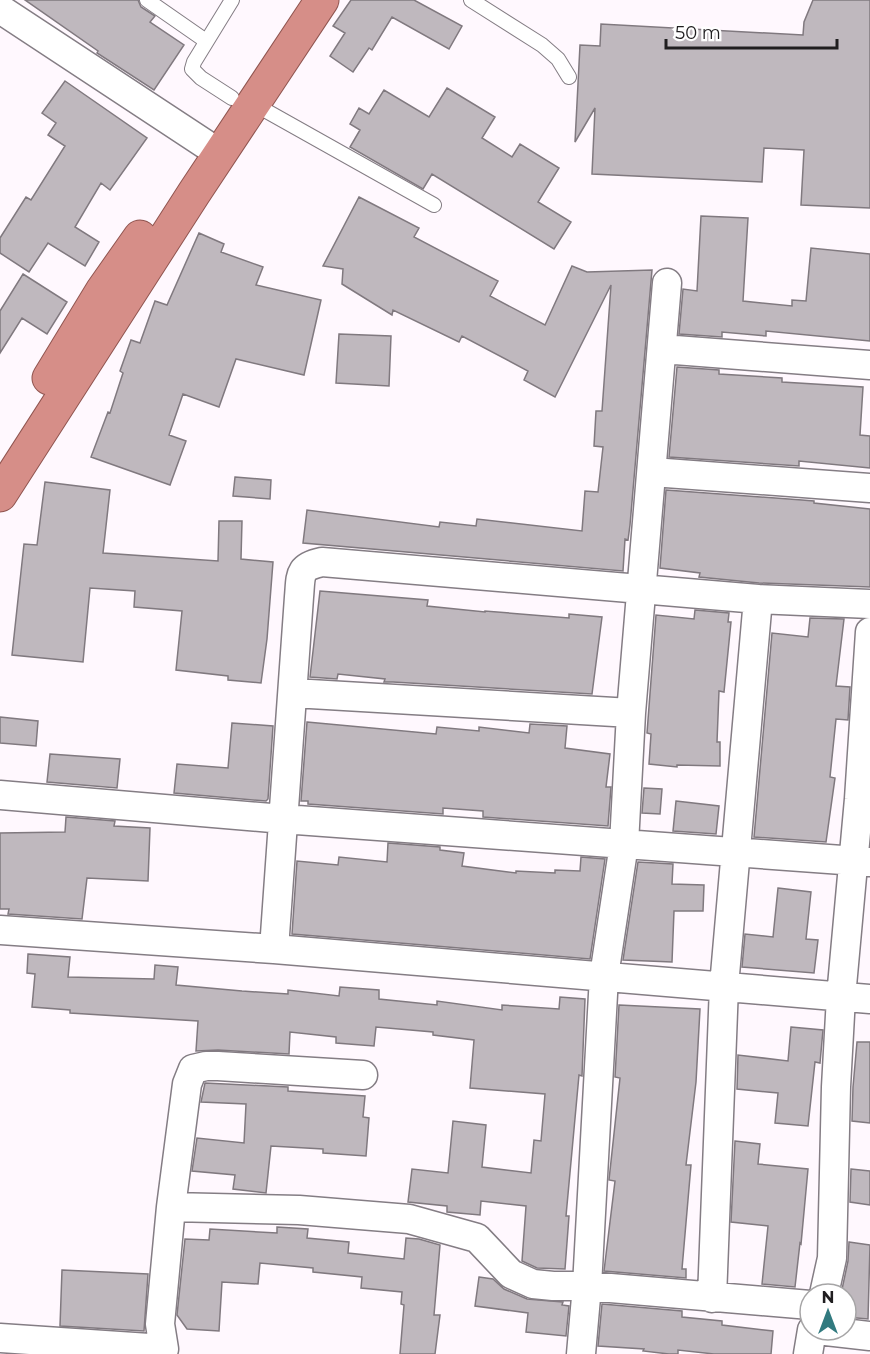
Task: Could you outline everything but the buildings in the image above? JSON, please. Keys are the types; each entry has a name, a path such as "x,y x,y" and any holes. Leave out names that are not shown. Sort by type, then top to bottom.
{"highway":[{"path":"0,495 194,193 296,0"},
{"path":"0,456 102,291 205,144 243,101 322,0"}],"street":[{"path":"0,9 205,144"},
{"path":"580,1354 587,1286 604,976 624,844 631,713 667,283"},
{"path":"662,349 870,365"},
{"path":"652,472 870,489"},
{"path":"274,949 301,581 302,572 308,565 322,562 343,563 641,590 758,599 870,604"},
{"path":"711,1298 724,986 758,599"},
{"path":"827,1282 832,1258 836,1087 841,997 862,861 870,632"},
{"path":"292,693 631,713"},
{"path":"0,795 283,819 862,861"},
{"path":"0,930 274,949 870,999"},
{"path":"0,1338 164,1352 160,1324 171,1207 187,1084 193,1070 206,1066 218,1066 363,1076"},
{"path":"171,1207 299,1210 410,1219 477,1238 511,1274 532,1284 587,1286 798,1304"}],"lane":[{"path":"147,0 206,41"},
{"path":"232,0 206,41 192,69 201,78 434,205"},
{"path":"471,0 542,45 558,59 569,77"}]}
